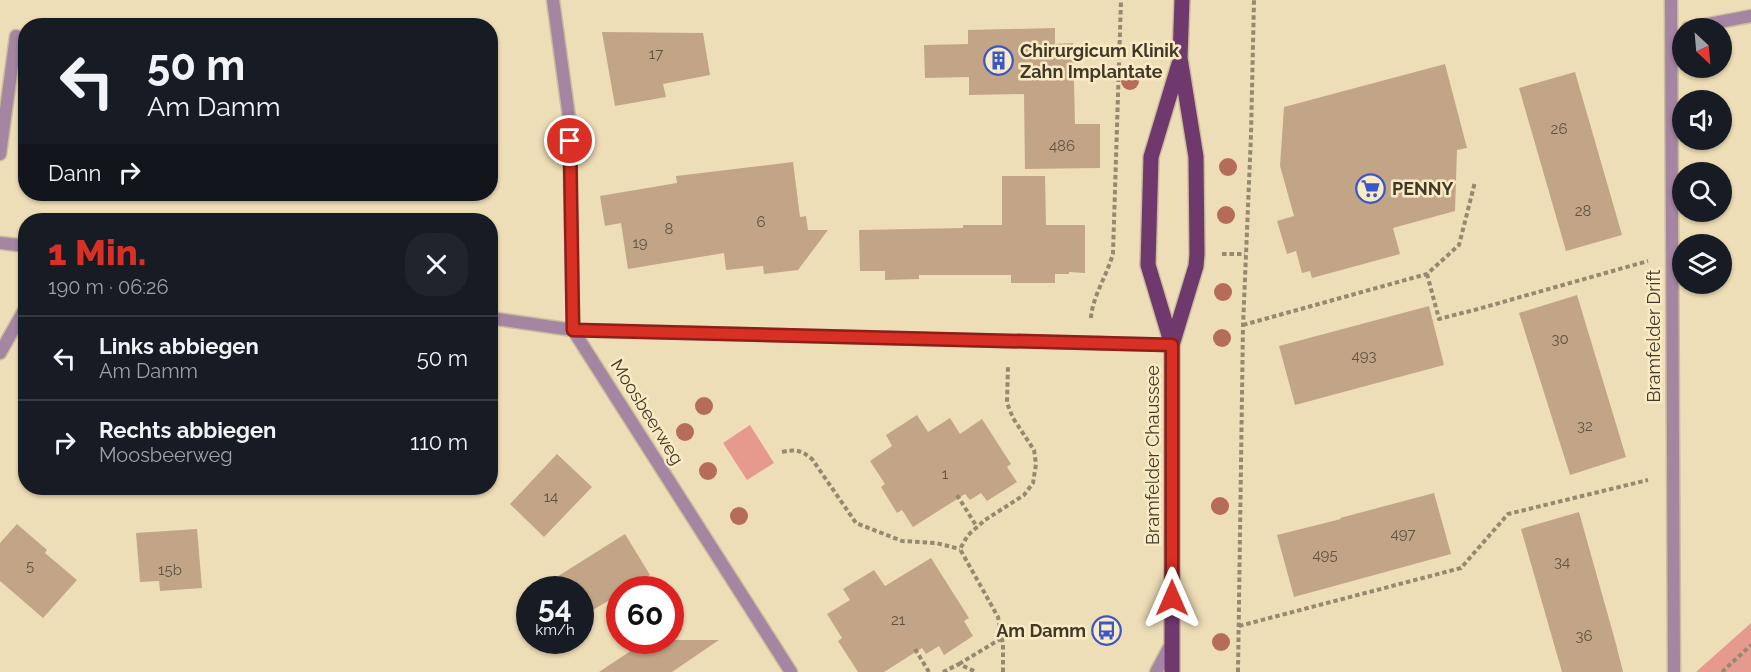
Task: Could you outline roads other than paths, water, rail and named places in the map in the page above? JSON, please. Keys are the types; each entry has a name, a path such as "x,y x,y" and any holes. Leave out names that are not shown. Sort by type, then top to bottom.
{"main road":[{"name":"Bramfelder Chaussee","path":"1172,345 1196,266 1197,254 1196,157 1180,58 1182,0"},
{"name":"Bramfelder Chaussee","path":"1172,672 1172,345 1148,265 1148,253 1151,157 1180,58"}],"street":[{"path":"554,0 569,117 573,330"},
{"name":"Bramfelder Drift","path":"1671,0 1674,18"},
{"path":"1732,20 1751,16"},
{"path":"0,154 16,36"},
{"name":"Bramfelder Drift","path":"1674,672 1672,254 1676,78"},
{"path":"0,243 18,245"},
{"path":"498,319 573,330 1172,345"},
{"path":"0,353 18,321"},
{"name":"Moosbeerweg","path":"573,330 791,672"},
{"path":"1156,672 1172,643"}],"place":[{"name":"Chirurgicum Klinik Zahn Implantate","path":"999,61"},
{"name":"PENNY","path":"1371,189"},
{"name":"Am Damm","path":"1107,631"}]}
